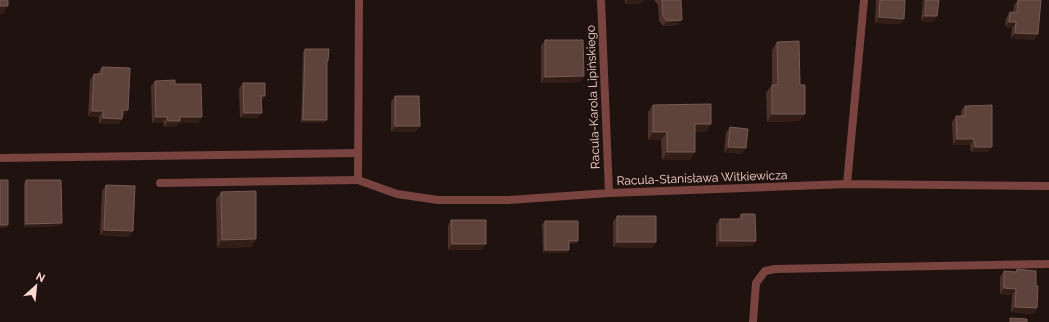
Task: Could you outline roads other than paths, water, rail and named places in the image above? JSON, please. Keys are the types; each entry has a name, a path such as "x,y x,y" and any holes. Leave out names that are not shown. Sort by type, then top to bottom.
{"street":[{"path":"160,183 358,180 359,0"},
{"name":"Racula-Karola Lipińskiego","path":"601,0 609,193"},
{"path":"847,184 864,0"},
{"path":"0,158 358,153"},
{"name":"Racula-Stanisława Witkiewicza","path":"358,180 397,194 438,200 509,200 609,193 847,184 1049,186"},
{"path":"753,322 756,283 764,271 775,269 1049,264"}]}
